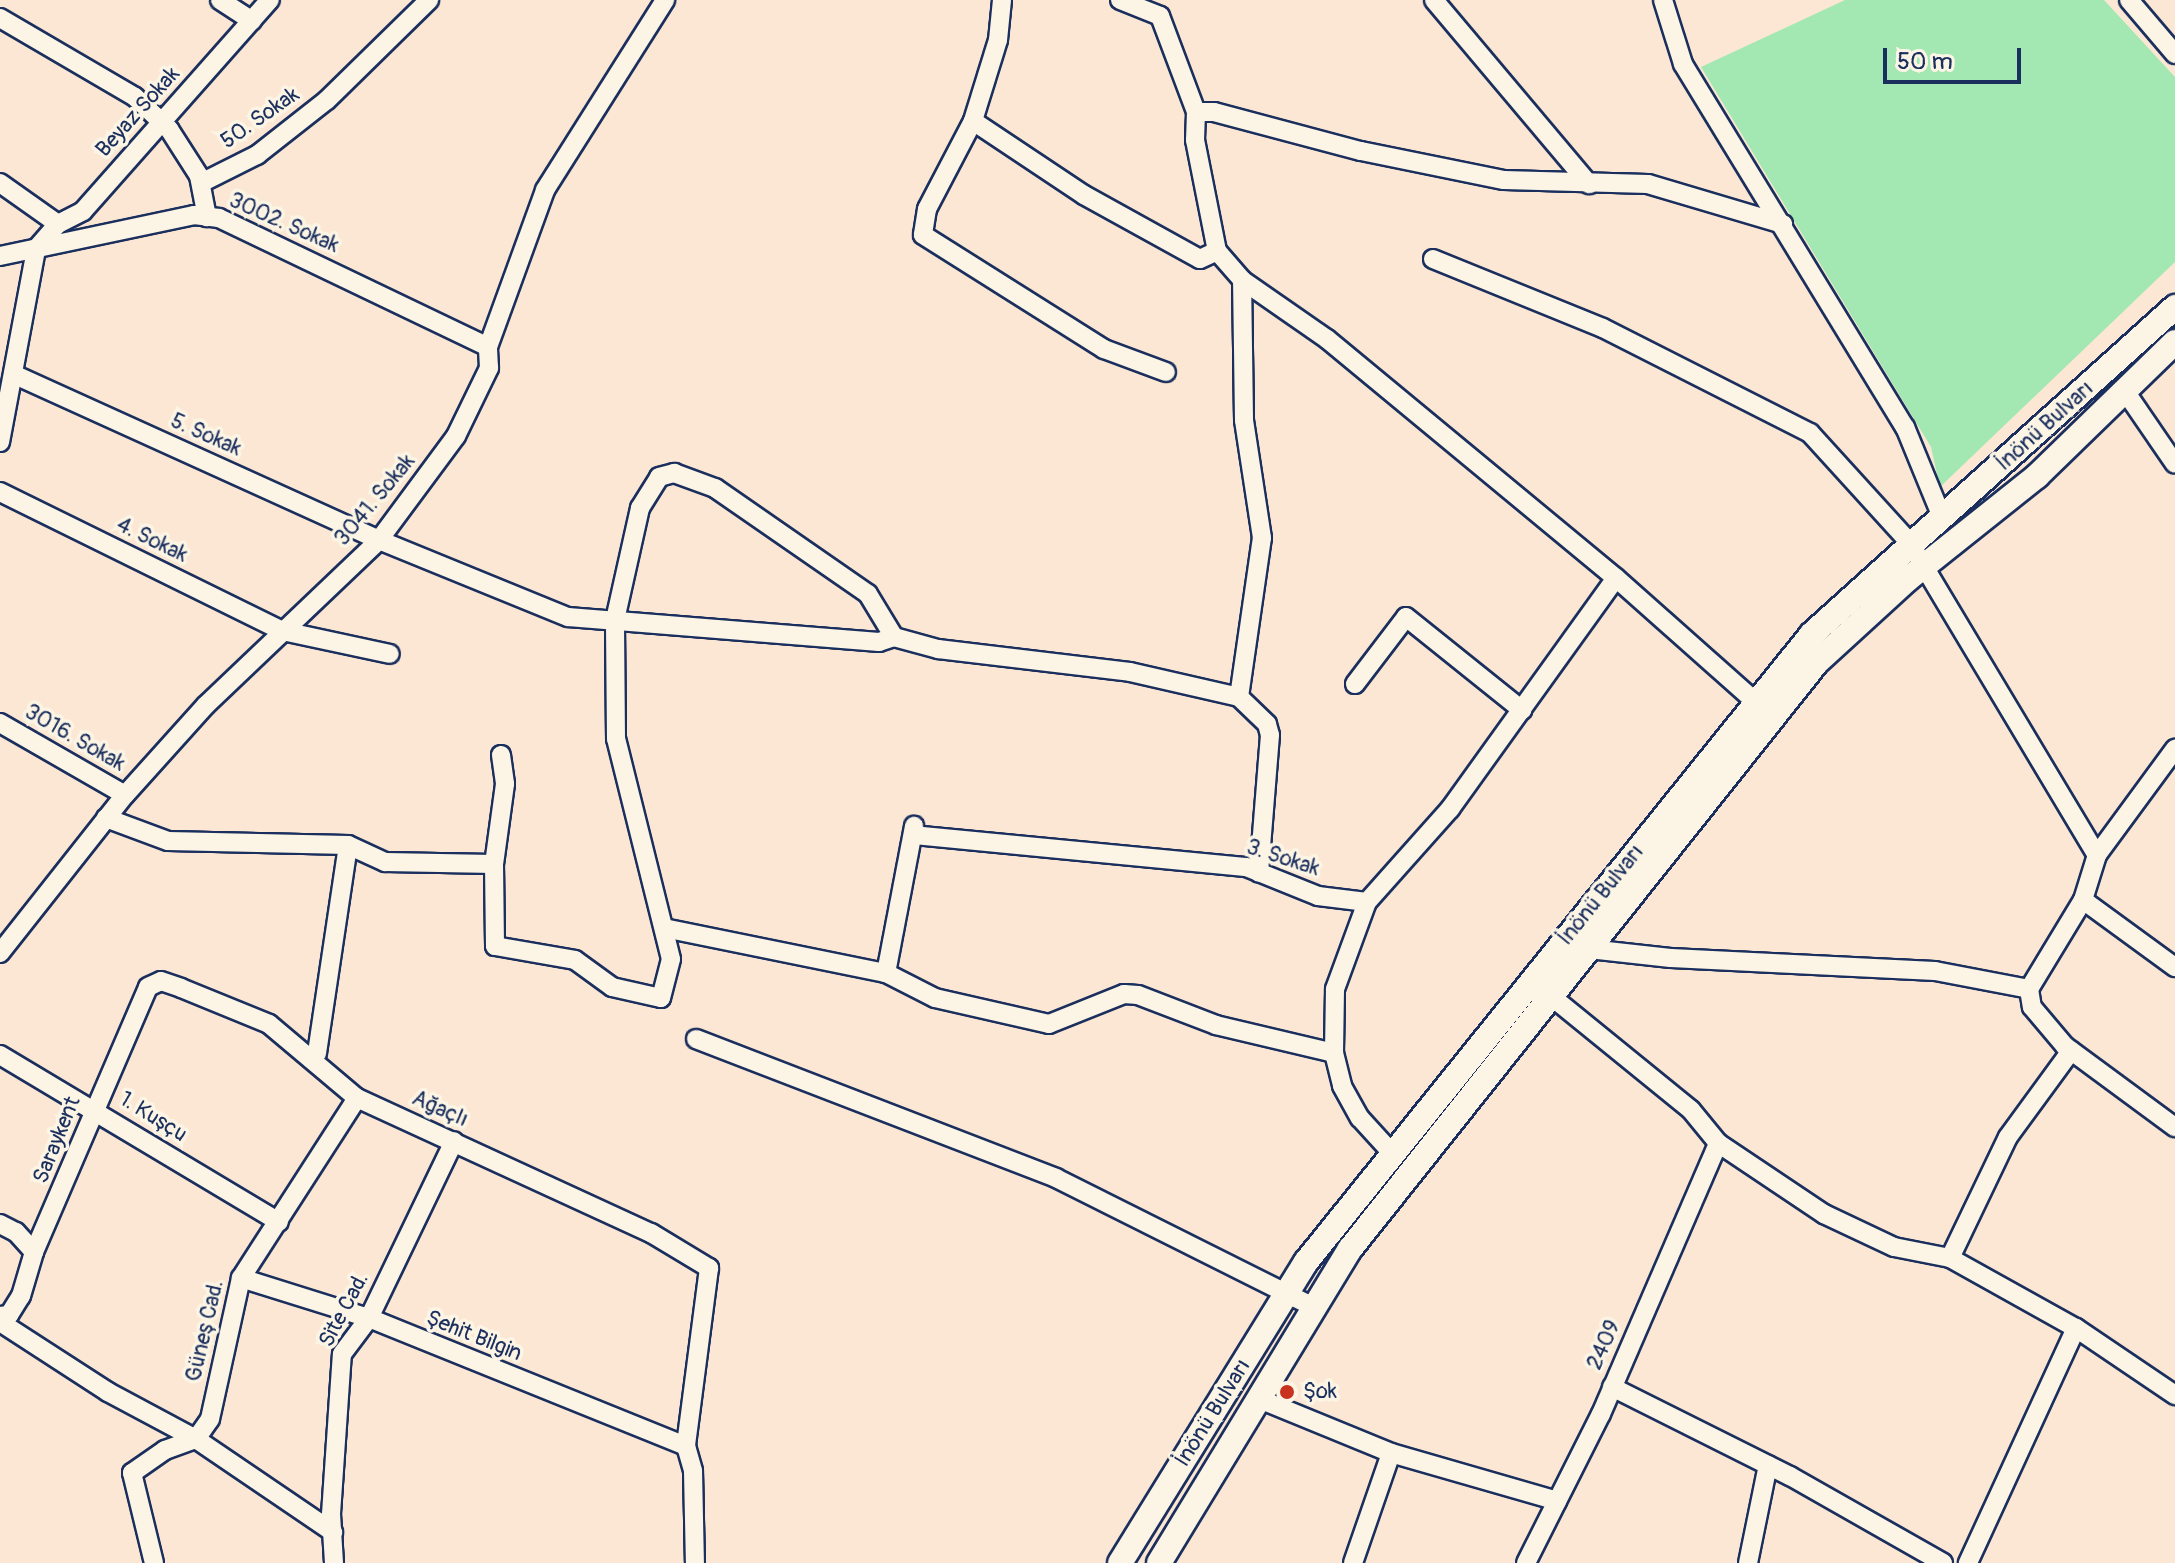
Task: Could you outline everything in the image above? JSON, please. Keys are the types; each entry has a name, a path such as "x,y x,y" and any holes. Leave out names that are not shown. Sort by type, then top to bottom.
{"main road":[{"name":"İnönü Bulvarı","path":"1120,1563 1288,1290 1391,1152 1812,634 2175,307"},
{"name":"İnönü Bulvarı","path":"1166,1562 1257,1398 1350,1249 1817,662 1925,566 2037,476 2175,342"}],"street":[{"path":"220,0 252,21"},
{"name":"Beyaz Sokak","path":"36,249 58,224 83,211 270,0"},
{"name":"50. Sokak","path":"201,183 257,155 327,100 429,0"},
{"name":"3041. Sokak","path":"0,953 125,795 206,705 379,540 456,436 489,368 488,347 545,190 665,0"},
{"path":"1002,0 998,40 973,121 927,209 923,235 1104,349 1166,372"},
{"path":"1120,0 1160,16 1196,112 1195,140 1217,251 1242,280 1327,339 1616,578 1757,703"},
{"path":"1434,0 1589,184"},
{"path":"1663,0 1683,64 1905,427 1942,517"},
{"path":"2129,0 2175,54"},
{"path":"0,18 135,97 179,137 201,183 207,217"},
{"path":"1196,112 1214,112 1361,151 1504,180 1648,184 1783,224"},
{"path":"973,121 1084,195 1200,259 1217,251"},
{"path":"0,183 58,224"},
{"name":"3002. Sokak","path":"0,256 194,215 207,217 488,347"},
{"path":"0,442 36,249"},
{"path":"1433,259 1603,328 1810,433 1910,543 2097,855"},
{"path":"1242,280 1244,420 1262,538 1239,697 1267,724 1270,735 1259,873"},
{"name":"5. Sokak","path":"13,374 379,540 568,617 879,642 894,637 938,649 1130,672 1239,697"},
{"path":"2125,391 2175,464"},
{"path":"501,755 505,784 494,864 495,946 575,960 612,987 661,998 671,959 616,739 615,620 640,508 659,477 674,473 715,488 868,594 894,637"},
{"name":"4. Sokak","path":"0,492 283,631 390,654"},
{"path":"1391,1152 1354,1107 1334,1053 1335,989 1367,902 1450,809 1616,578"},
{"path":"1355,684 1406,617 1522,710"},
{"name":"3016. Sokak","path":"0,723 125,795"},
{"path":"2029,989 2083,900 2097,855 2175,749"},
{"path":"106,818 168,841 348,845 385,862 494,864"},
{"name":"3. Sokak","path":"886,973 914,830 1259,873 1318,896 1367,902"},
{"path":"311,1059 317,1053 348,845"},
{"path":"2083,900 2175,967"},
{"path":"664,928 886,973 935,998 1049,1024 1124,994 1147,997 1216,1025 1334,1053"},
{"path":"1589,949 1671,958 1935,971 2029,989"},
{"name":"Ağaçlı","path":"161,981 269,1024 357,1098 651,1233 709,1268 686,1446"},
{"name":"Saraykent","path":"0,1319 9,1315 21,1296 34,1252 142,999 148,987 161,981"},
{"path":"1531,982 1554,996 1691,1110 1718,1143 1824,1214 1894,1247 1950,1258 2076,1328 2175,1395"},
{"path":"2029,989 2044,1027 2071,1051 2175,1127"},
{"path":"696,1039 1056,1178 1288,1290 1314,1307"},
{"path":"1950,1258 2008,1137 2071,1051"},
{"name":"1. Kuşçu","path":"0,1055 96,1109 279,1222"},
{"name":"Güneş Cad.","path":"196,1439 210,1419 241,1278 357,1098"},
{"name":"Site Cad.","path":"334,1563 342,1354 369,1318 454,1141"},
{"name":"2409","path":"1526,1563 1612,1387 1718,1143"},
{"path":"0,1224 16,1232 34,1252"},
{"name":"Şehit Bilgin","path":"241,1278 369,1318 686,1446"},
{"path":"0,1319 108,1392 196,1439 333,1532"},
{"path":"1968,1563 2076,1328"},
{"path":"1612,1387 1768,1465 1943,1563"},
{"path":"1257,1398 1391,1453 1557,1501"},
{"path":"154,1563 132,1473 165,1450 196,1439"},
{"path":"686,1446 693,1471 695,1563"},
{"path":"1353,1563 1391,1453"},
{"path":"1748,1563 1768,1465"}],"green space":[{"path":"1845,0 2104,0 2175,77 2175,262 1940,487 1931,447 1701,67"}],"place":[{"name":"Şok","path":"1287,1392"}]}
